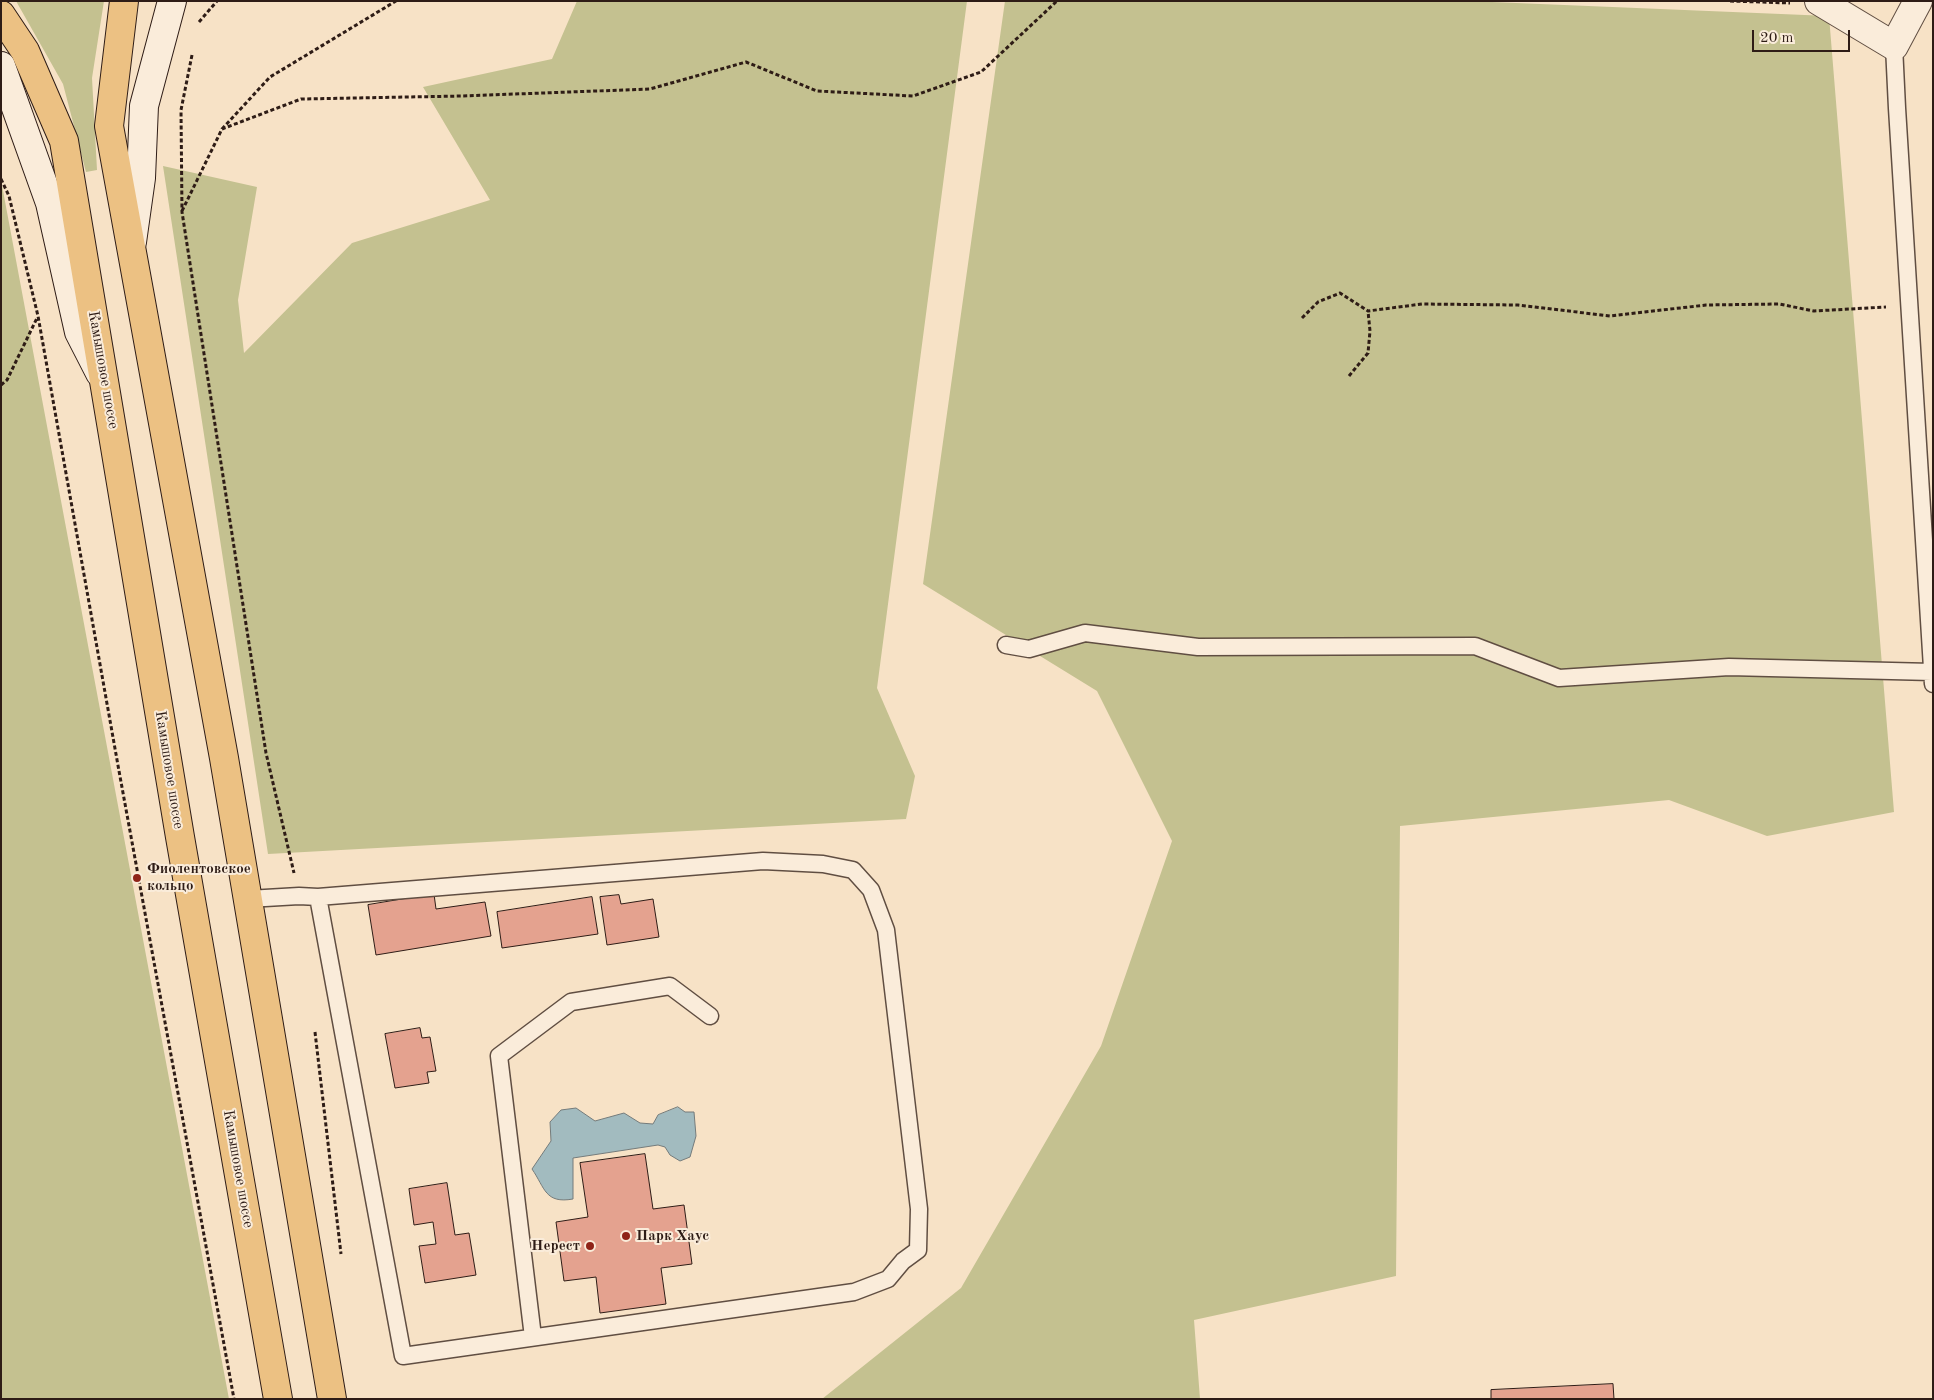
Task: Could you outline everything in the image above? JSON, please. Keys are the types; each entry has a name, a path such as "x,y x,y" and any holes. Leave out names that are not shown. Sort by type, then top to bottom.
{"main road":[{"path":"124,1 109,126 152,356 248,899 332,1399"},
{"path":"131,248 141,178 144,106 172,1"},
{"path":"1819,1 1894,46 1918,1"},
{"name":"Камышовое шоссе","path":"1,15 25,51 64,141 182,847 278,1399"},
{"path":"1,66 50,203 79,332 105,382"}],"lane":[{"path":"1006,645 1029,649 1085,633 1198,647 1475,646 1559,678 1729,667 1932,678 1894,46"},
{"path":"248,899 299,896 318,897 763,861 823,864 853,870 871,890 886,930 918,1209 918,1250 904,1261 888,1279 854,1292 403,1356 318,897"},
{"path":"533,1337 499,1056 571,1002 670,986 710,1016"}],"path":[{"path":"198,23 216,1"},
{"path":"182,212 222,129 270,77 396,1"},
{"path":"222,129 301,98 462,96 650,90 746,62 817,91 913,96 981,72 1057,1"},
{"path":"192,52 181,110 182,212 266,753 299,896"},
{"path":"1,179 9,196 38,316 122,791 234,1399"},
{"path":"1302,318 1318,302 1340,293 1368,312 1422,304 1518,305 1610,316 1706,305 1779,304 1814,312 1909,306"},
{"path":"1349,376 1368,353 1370,331 1368,312"},
{"path":"1,385 7,380 38,316"},
{"path":"314,1024 342,1261"}],"shaded area":[{"path":"16,1 104,1 92,78 97,170 86,172 63,84"},
{"path":"577,1 967,1 877,688 915,776 906,819 268,854 163,166 257,187 238,300 244,353 352,243 490,200 423,87 552,59"},
{"path":"1005,1 1468,1 1829,16 1894,812 1767,836 1669,800 1400,826 1396,1276 1194,1320 1200,1399 822,1399 961,1288 1101,1046 1172,841 1097,691 923,584"},
{"path":"1,180 229,1399 1,1399"}],"water":[{"path":"678,1107 685,1112 694,1112 696,1136 690,1157 680,1161 670,1155 665,1147 658,1145 573,1158 573,1199 564,1200 551,1197 543,1188 532,1169 551,1141 550,1122 561,1110 576,1108 595,1121 624,1113 640,1123 653,1124 658,1115"}],"building":[{"path":"434,894 436,909 485,902 491,936 376,955 368,905"},
{"path":"619,895 621,904 653,899 659,937 607,945 600,897"},
{"path":"592,897 598,934 502,948 497,912"},
{"path":"420,1028 422,1038 430,1037 436,1071 427,1072 429,1083 395,1088 385,1034"},
{"path":"645,1154 653,1209 684,1205 692,1264 661,1268 666,1304 600,1313 596,1277 564,1281 556,1222 588,1217 580,1163"},
{"path":"447,1183 455,1235 469,1233 476,1275 425,1283 419,1246 436,1244 433,1222 414,1225 409,1189"},
{"path":"1613,1384 1614,1399 1491,1399 1491,1390"}],"place":[{"name":"Фиолентовское кольцо","path":"137,878"},
{"name":"Парк Хаус","path":"626,1236"},
{"name":"Нерест","path":"590,1246"}]}
